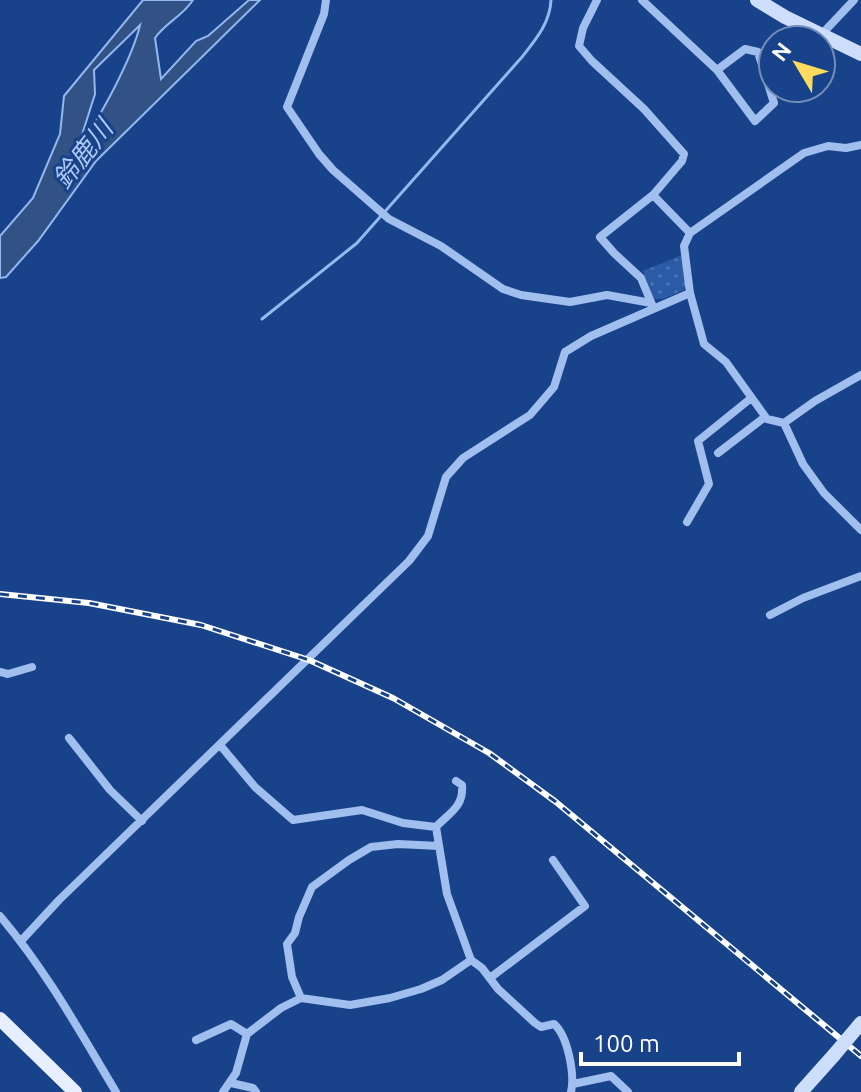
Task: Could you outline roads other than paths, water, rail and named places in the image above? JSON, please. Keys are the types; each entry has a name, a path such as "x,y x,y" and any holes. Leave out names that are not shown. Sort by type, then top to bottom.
{"main road":[{"path":"757,0 799,24"},
{"path":"837,43 861,54"},
{"path":"0,1019 75,1092"},
{"path":"801,1092 861,1023"}],"street":[{"path":"326,0 324,14 287,107 319,154 389,219 441,246 503,289 521,295 570,302 607,295 652,305"},
{"path":"597,0 583,28 579,46 644,109 684,154 682,161 653,195 600,237 641,278 652,305"},
{"path":"642,0 717,70 755,121 774,103 758,52 745,49 717,70"},
{"path":"831,24 854,0"},
{"path":"860,528 824,493 803,464 784,423 765,417 726,362 704,344 690,293 684,246 690,233 804,153 828,146 846,148 861,145"},
{"path":"653,195 690,233"},
{"path":"21,941 59,900 409,561 428,536 446,477 463,458 530,415 554,387 565,352 574,344 652,305 690,293"},
{"path":"784,423 861,375"},
{"path":"687,522 709,484 698,441 750,399"},
{"path":"718,453 765,417"},
{"path":"770,615 803,598 861,576"},
{"path":"0,672 8,674 32,667"},
{"path":"69,738 110,790 142,821"},
{"path":"220,745 255,787 293,820 362,810 403,823 436,827 458,808 463,790 456,781"},
{"path":"436,827 447,894 471,960 508,999 541,1027 554,1024 559,1029 570,1062 572,1088 611,1076 628,1092"},
{"path":"301,998 292,977 287,944 295,933 312,887 371,847 398,844 439,846"},
{"path":"490,978 585,906 553,860"},
{"path":"0,916 21,941 116,1092"},
{"path":"223,1092 231,1083 247,1034 267,1017 301,998 350,1005 390,998 442,980 471,960"},
{"path":"196,1040 231,1024 247,1034"},
{"path":"231,1083 253,1088 256,1092"}],"water":[{"name":"鈴鹿川","path":"143,0 193,0 155,38 161,79 196,41 208,36 249,0 260,0 96,161 38,241 6,277 0,278 0,236 33,198 60,134 64,96","holes":["140,25 106,103 80,141 95,94 94,70"]}],"waterway":[{"path":"262,319 357,243 522,57 545,23 551,0"}],"railway":[{"path":"0,594 89,603 201,625 309,660 393,698 489,753 556,802 861,1056"}]}
